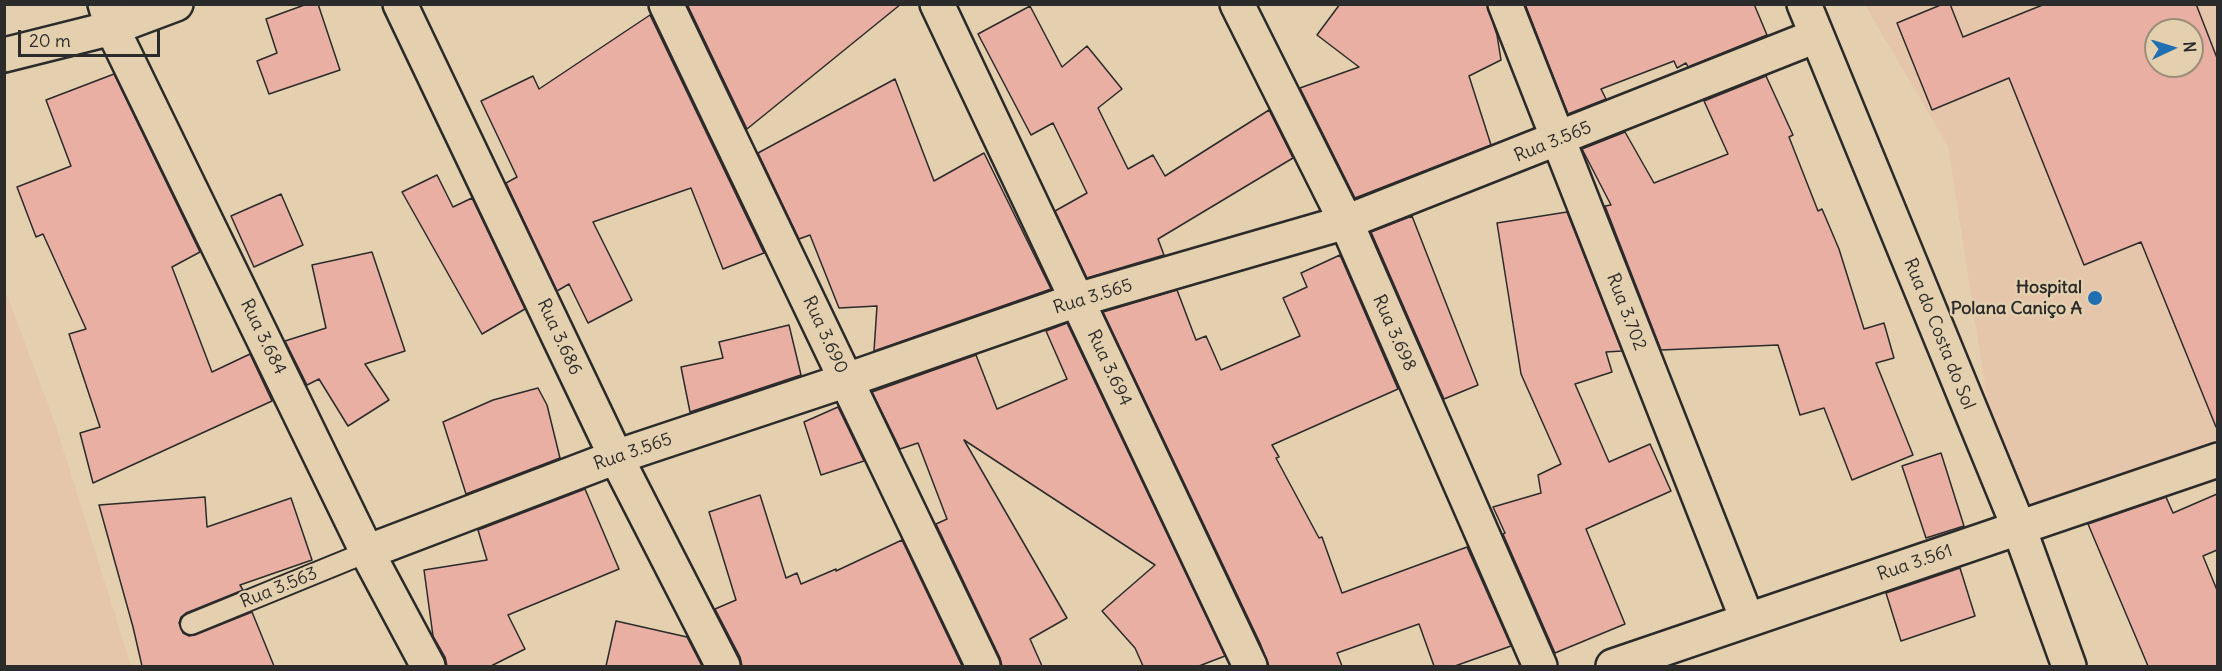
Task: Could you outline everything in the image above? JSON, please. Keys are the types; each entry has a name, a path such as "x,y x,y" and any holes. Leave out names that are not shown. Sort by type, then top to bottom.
{"street":[{"path":"4,55 109,16 176,4"},
{"name":"Rua 3.686","path":"400,4 616,457 723,666"},
{"name":"Rua 3.690","path":"666,4 983,666"},
{"name":"Rua 3.694","path":"937,4 1250,666"},
{"name":"Rua 3.698","path":"1237,4 1346,222 1540,666"},
{"name":"Rua 3.702","path":"1505,4 1747,619"},
{"name":"Rua do Costa do Sol","path":"1804,4 2019,528 2069,666"},
{"name":"Rua 3.684","path":"109,16 368,552 428,666"},
{"name":"Rua 3.565","path":"368,552 616,457 1077,300 1346,222 1816,36"},
{"name":"Rua 3.561","path":"1613,666 2217,460"}],"lane":[{"name":"Rua 3.563","path":"191,624 368,552"}],"shaded area":[{"name":"Hospital Polana Caniço A","path":"1865,5 2217,5 2217,449 2007,527 1948,146"},
{"path":"5,290 56,426 131,666 5,666"}],"building":[{"path":"307,4 318,4 340,70 269,94 257,61 277,53 266,19"},
{"path":"687,4 901,4 747,129"},
{"path":"1340,4 1487,4 1497,35 1501,60 1469,76 1491,145 1355,198 1300,88 1359,67 1317,35"},
{"path":"1525,4 1754,4 1767,35 1688,67 1686,63 1677,68 1674,61 1601,89 1606,99 1568,114"},
{"path":"1943,4 1950,4 1963,37 2045,4 2196,4 2201,18 2144,18 2144,78 2204,78 2204,25 2217,58 2217,427 2141,242 2084,265 2009,78 1932,110 1897,23"},
{"path":"1030,6 1062,67 1087,46 1122,89 1098,108 1128,169 1153,155 1165,176 1269,110 1293,158 1158,239 1164,255 1087,278 1055,211 1087,193 1053,123 1031,135 978,34"},
{"path":"650,15 764,253 723,269 691,188 593,222 632,300 588,323 569,284 557,291 506,183 517,177 481,101 533,76 539,89"},
{"path":"114,74 200,252 172,267 212,372 250,354 272,401 93,483 80,433 100,427 69,334 86,329 43,234 36,237 17,187 71,166 46,100"},
{"path":"1766,76 1793,135 1789,137 1818,211 1822,209 1839,249 1864,329 1884,323 1894,358 1876,363 1913,455 1852,480 1824,408 1800,415 1778,345 1661,350 1605,206 1611,205 1582,149 1625,132 1654,183 1728,154 1704,101"},
{"path":"895,79 934,181 984,153 1051,289 874,351 877,306 839,308 810,235 799,239 758,153"},
{"path":"437,175 453,207 472,198 525,309 482,334 402,192"},
{"path":"281,194 303,245 254,267 231,216"},
{"path":"1567,212 1622,351 1606,352 1612,372 1575,384 1609,462 1650,444 1671,491 1586,529 1625,624 1555,653 1493,507 1541,493 1538,475 1561,464 1521,374 1497,223"},
{"path":"1412,216 1478,385 1444,399 1371,232"},
{"path":"372,252 405,351 365,364 389,400 348,426 319,379 307,385 285,341 326,328 312,265"},
{"path":"1340,255 1398,389 1272,445 1279,457 1276,458 1319,538 1322,537 1342,593 1467,547 1511,646 1455,666 1434,666 1419,624 1337,653 1342,666 1269,666 1103,312 1177,290 1196,340 1206,336 1221,370 1300,336 1283,298 1307,287 1301,273"},
{"path":"1067,323 1225,656 1199,666 1143,666 1135,648 1102,611 1155,565 964,440 1067,618 1030,639 1042,666 1002,666 936,524 947,519 918,443 900,449 872,392 976,355 997,409 1067,379 1046,331"},
{"path":"789,325 801,375 690,412 681,367 723,358 719,342"},
{"path":"538,388 547,405 560,458 466,494 443,422 493,400"},
{"path":"838,407 864,461 821,475 804,422"},
{"path":"1941,453 1964,526 1926,538 1902,466"},
{"path":"585,489 619,569 508,615 525,649 491,666 447,666 445,657 433,636 424,570 487,560 478,530"},
{"path":"2217,494 2217,550 2203,556 2217,590 2217,666 2148,666 2088,524 2166,497 2173,513"},
{"path":"760,495 786,578 797,573 801,584 836,569 836,571 902,540 962,666 742,666 740,657 715,609 736,600 709,512"},
{"path":"205,497 207,527 291,498 312,560 240,585 243,590 186,613 181,617 179,623 183,633 189,636 252,612 274,666 142,666 99,505"},
{"path":"1960,568 1975,616 1901,641 1886,593"},
{"path":"616,621 687,637 702,666 606,666"}],"place":[{"name":"Hospital Polana Caniço A","path":"2095,298"}]}
